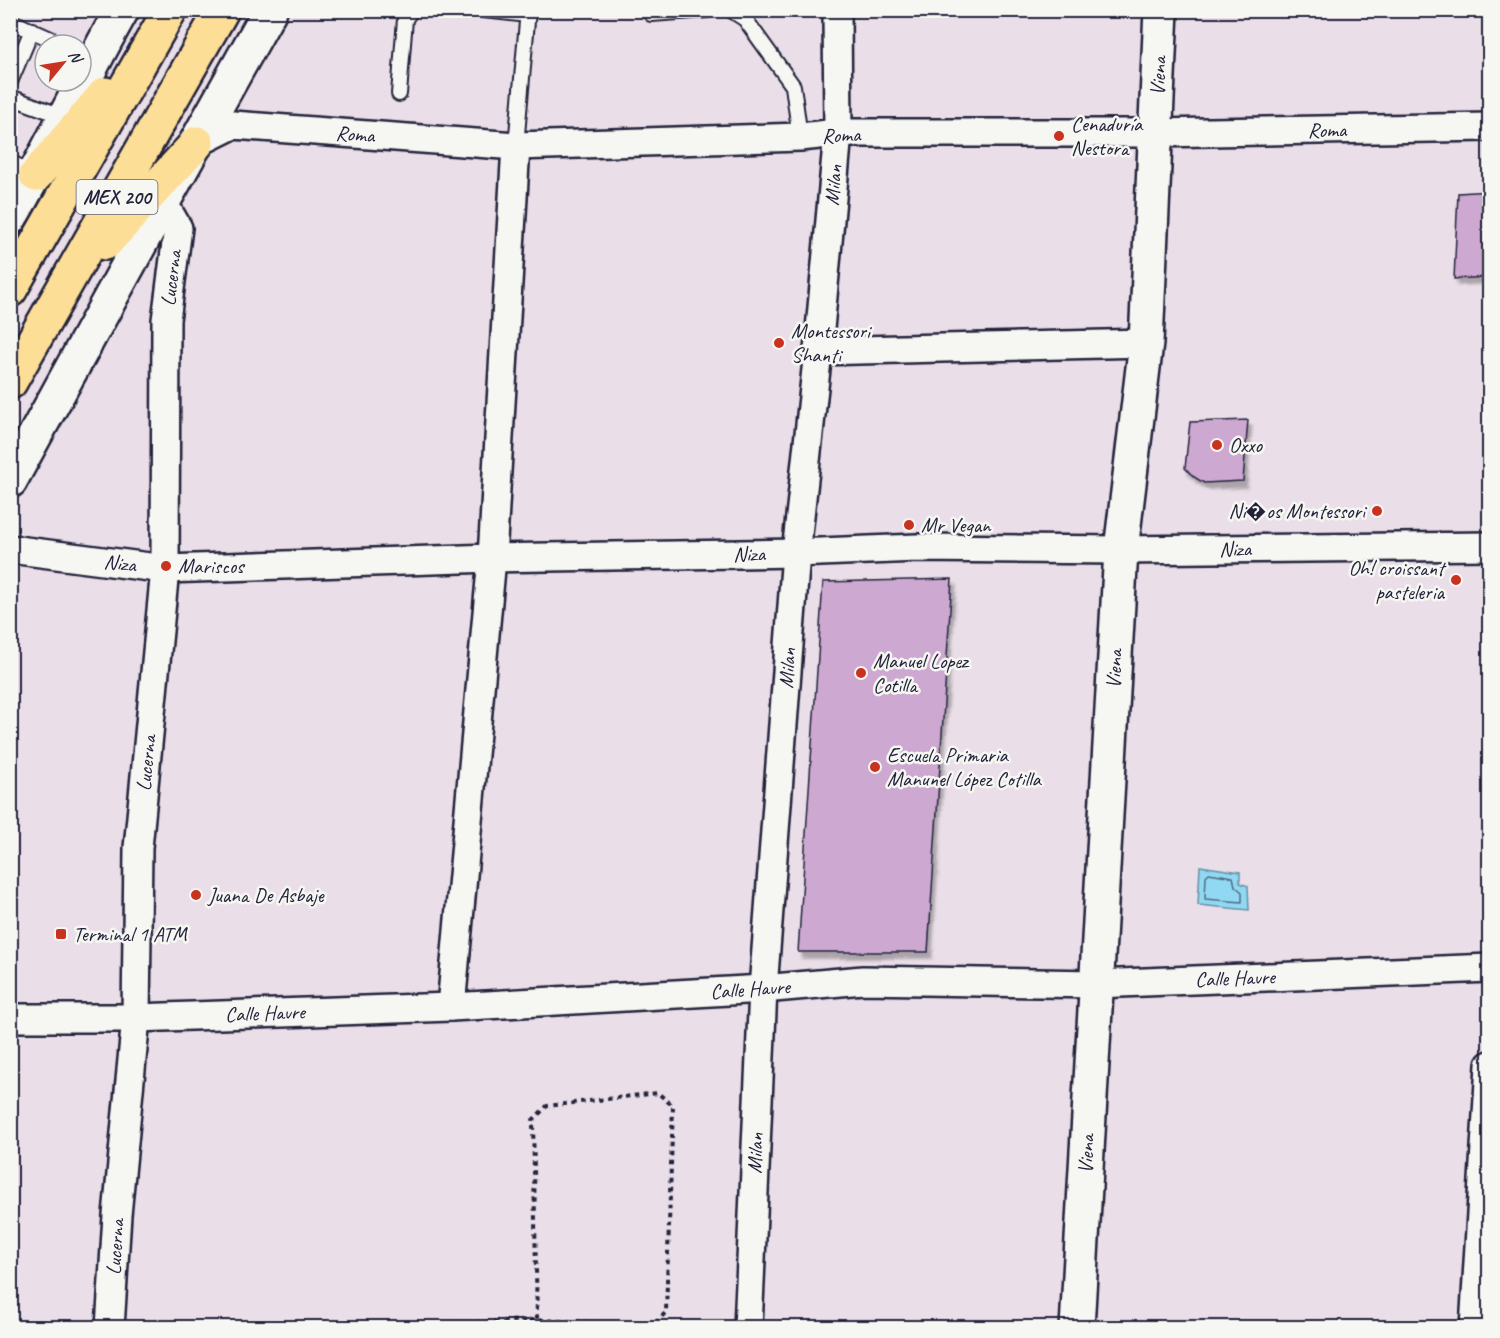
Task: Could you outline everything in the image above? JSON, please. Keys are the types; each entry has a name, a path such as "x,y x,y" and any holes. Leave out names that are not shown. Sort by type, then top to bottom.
{"highway":[{"name":"MEX 200","path":"10,382 222,10"},
{"name":"MEX 200","path":"10,290 164,22"},
{"path":"23,169 164,22"},
{"path":"66,286 197,143"}],"street":[{"path":"93,49 122,10"},
{"path":"10,481 270,10"},
{"name":"Milan","path":"748,1328 763,989 796,553 838,133 837,10"},
{"name":"Viena","path":"1077,1328 1121,550 1146,343 1161,10"},
{"path":"10,218 23,169 66,118 75,93"},
{"name":"Roma","path":"197,143 233,125 516,146 800,138 838,133 1154,133 1490,127"},
{"path":"451,1007 492,558 516,146"},
{"name":"Lucerna","path":"110,1328 117,1215 136,1018 138,848 165,569 166,320 178,228 163,202"},
{"path":"818,351 1146,343"},
{"name":"Niza","path":"10,549 165,569 492,558 796,553 917,548 1121,550 1490,546"},
{"name":"Calle Havre","path":"10,1018 136,1018 451,1007 763,989 863,980 1095,984 1490,968"},
{"path":"1474,1328 1490,1065"}],"lane":[{"path":"399,94 405,19 411,10"},
{"path":"483,10 528,13 516,146"},
{"path":"651,14 708,10"},
{"path":"731,10 745,19 793,86 800,138"},
{"path":"10,21 38,33"},
{"path":"10,82 32,30"},
{"path":"10,97 66,118"}],"path":[{"path":"423,1328 427,1324 537,1320 654,1325 666,1312 672,1106 658,1093 547,1106 533,1120 537,1320"}],"water":[{"path":"1200,866 1240,872 1240,883 1248,886 1249,910 1198,905"}],"building":[{"path":"1490,191 1490,277 1454,279 1458,193"},
{"name":"Oxxo","path":"1248,420 1243,481 1204,483 1185,468 1190,422"},
{"name":"Escuela Primaria Manunel López Cotilla","path":"952,579 928,952 798,952 823,582"}],"place":[{"name":"Cenaduría Nestora","path":"1059,136"},
{"name":"Montessori Shanti","path":"779,343"},
{"name":"Oxxo","path":"1217,445"},
{"name":"Ni�os Montessori","path":"1377,511"},
{"name":"Mr Vegan","path":"909,525"},
{"name":"Mariscos","path":"166,566"},
{"name":"Oh! croissant pasteleria","path":"1456,580"},
{"name":"Manuel Lopez Cotilla","path":"861,673"},
{"name":"Escuela Primaria Manunel López Cotilla","path":"875,767"},
{"name":"Juana De Asbaje","path":"196,895"},
{"name":"Terminal 1 ATM","path":"61,934"}]}
